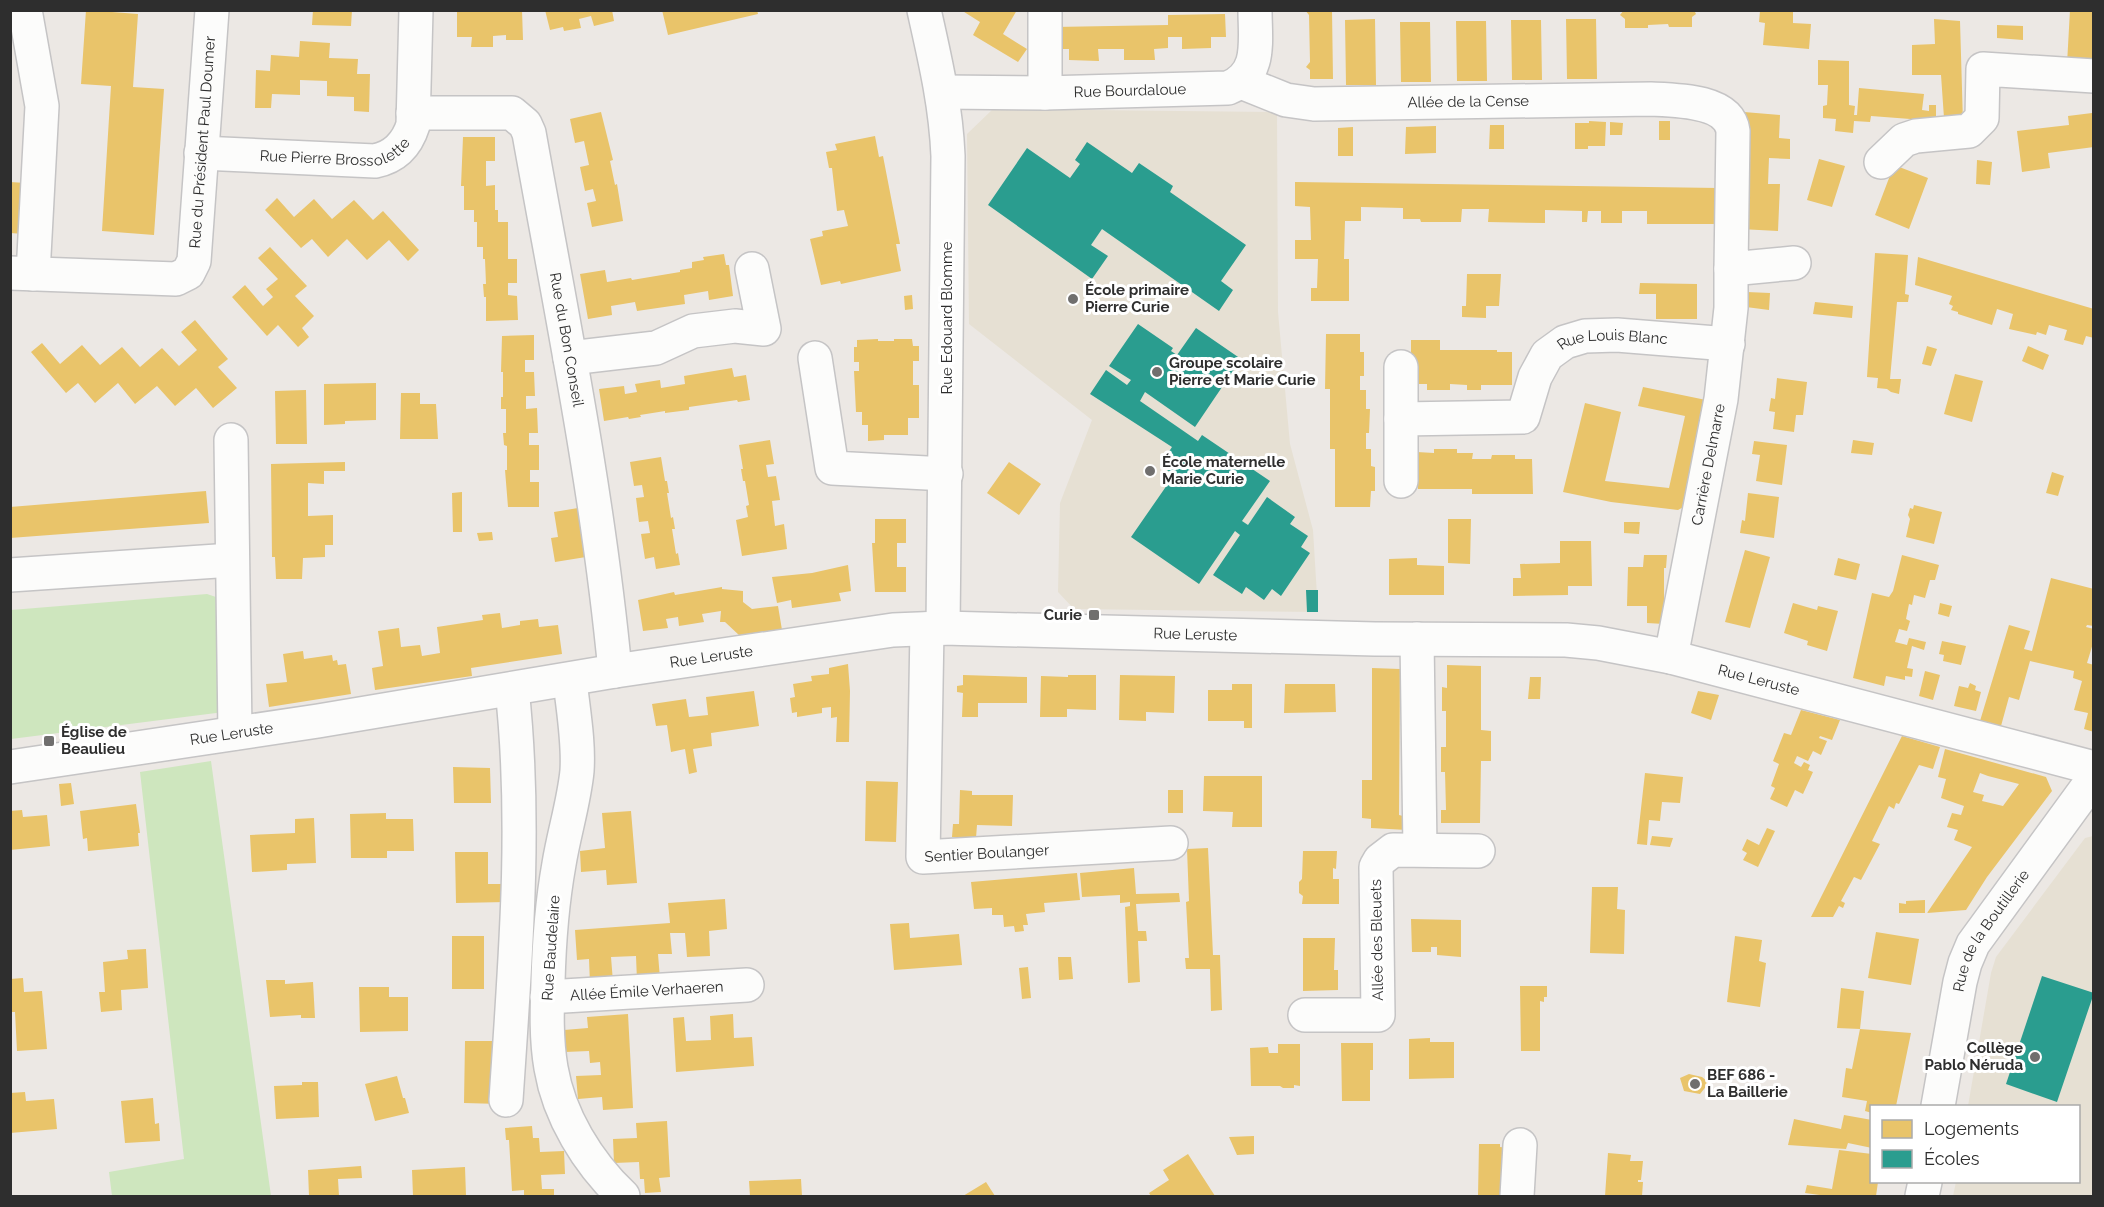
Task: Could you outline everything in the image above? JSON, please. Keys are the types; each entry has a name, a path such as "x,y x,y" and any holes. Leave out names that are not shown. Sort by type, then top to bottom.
{"street":[{"path":"22,273 42,106 25,10"},
{"name":"Rue du Président Paul Doumer","path":"22,273 176,279 188,273 194,261 212,10"},
{"name":"Rue Pierre Brossolette","path":"201,153 375,161 384,159 410,137 413,125 416,10"},
{"name":"Rue Edouard Blomme","path":"924,10 942,92 948,156 946,474 935,628"},
{"path":"1045,10 1045,93"},
{"path":"1241,82 1253,65 1255,10"},
{"path":"1881,162 1904,140 1916,136 1969,131 1982,118 1983,69 2094,76"},
{"name":"Rue Bourdaloue","path":"942,92 1217,90 1241,82"},
{"name":"Allée de la Cense","path":"1241,82 1286,100 1314,104 1652,99 1699,104"},
{"name":"Carrière Delmarre","path":"1671,657 1721,399 1731,308 1732,122 1725,114 1699,104"},
{"name":"Rue du Bon Conseil","path":"413,113 512,113 525,124 529,133 570,358 609,605 615,671"},
{"path":"1731,269 1794,263"},
{"path":"570,358 656,348 693,331 735,326 764,329 752,269"},
{"name":"Rue Louis Blanc","path":"1401,419 1523,417 1535,377 1547,355 1565,342 1585,336 1617,335 1728,344"},
{"path":"815,358 832,468 946,474"},
{"path":"1401,367 1401,481"},
{"path":"231,440 235,733"},
{"path":"10,575 232,560"},
{"name":"Rue Leruste","path":"10,767 318,721 615,671 893,630 935,628 1417,639 1566,640 1632,648 1671,657 2094,768"},
{"name":"Sentier Boulanger","path":"935,628 923,856 1171,843"},
{"path":"1417,639 1420,849"},
{"name":"Rue Baudelaire","path":"570,680 577,772 555,887 548,954 548,1044 556,1091 570,1123 603,1175 623,1197"},
{"path":"507,1100 518,912 517,738 512,689"},
{"name":"Rue de la Boutillerie","path":"1938,1105 1960,982 1973,944 2094,778"},
{"name":"Allée des Bleuets","path":"1305,1015 1378,1015 1376,867 1380,860 1393,850 1478,851"},
{"name":"Allée Émile Verhaeren","path":"547,996 747,985"},
{"path":"1517,1197 1520,1145"}],"shaded area":[{"name":"Groupe scolaire Pierre et Marie Curie","path":"993,109 1277,112 1278,312 1290,444 1313,530 1318,612 1074,609 1058,592 1060,503 1092,420 969,324 967,134"},
{"name":"Collège Pablo Néruda","path":"2093,836 2093,1196 1953,1196 1956,1183 2080,1183 2080,1105 1968,1105 1991,973 1996,957 2085,838"}],"green space":[{"path":"207,594 216,597 222,605 224,712 11,739 11,610"},
{"path":"211,761 271,1196 112,1196 109,1172 184,1159 140,772"}],"building: Logements":[{"path":"86,10 138,14 133,87 164,89 154,235 102,231 111,86 81,84"},
{"path":"313,10 352,10 351,26 312,25"},
{"path":"457,10 522,10 523,40 506,40 506,35 493,36 493,47 471,47 472,37 457,37"},
{"path":"545,10 612,10 614,21 594,26 591,16 579,19 581,28 564,31 563,27 550,30"},
{"path":"662,10 757,10 758,14 668,35"},
{"path":"961,10 1017,10 1003,34 1027,49 1018,62 973,35 980,22"},
{"path":"1305,10 1332,10 1333,79 1310,79 1310,70 1306,67 1310,62 1309,15"},
{"path":"1624,10 1694,10 1696,14 1692,17 1692,27 1669,27 1668,24 1648,25 1648,28 1625,28 1625,19 1620,15"},
{"path":"2070,10 2094,10 2094,65 2067,64"},
{"path":"1760,11 1793,12 1793,23 1811,24 1809,49 1763,45 1765,23 1759,22"},
{"path":"1225,14 1226,37 1211,37 1211,48 1182,49 1182,37 1168,37 1168,48 1154,49 1155,60 1124,60 1124,49 1098,49 1099,61 1069,60 1069,49 1054,49 1054,27 1168,25 1168,15"},
{"path":"1375,19 1376,85 1346,85 1345,20"},
{"path":"1566,19 1596,19 1597,79 1567,79"},
{"path":"1934,19 1960,21 1963,123 1871,116 1870,122 1854,121 1853,133 1835,131 1836,119 1823,118 1823,106 1827,105 1828,85 1818,85 1818,60 1849,61 1849,105 1855,106 1854,115 1857,115 1859,88 1924,94 1922,110 1929,111 1929,105 1936,105 1936,118 1944,118 1941,75 1912,75 1912,45 1935,44"},
{"path":"1511,20 1541,20 1542,80 1512,80"},
{"path":"1456,21 1486,21 1487,81 1457,81"},
{"path":"1400,22 1430,22 1431,82 1401,82"},
{"path":"1997,25 2023,26 2023,40 1997,38"},
{"path":"300,41 330,43 329,58 358,59 357,74 370,74 369,112 354,111 354,97 327,96 327,81 300,80 300,95 272,94 271,108 255,108 256,70 270,71 271,55 299,57"},
{"path":"601,112 613,160 610,161 615,185 617,184 623,221 592,227 587,203 596,201 593,189 585,191 580,167 589,165 584,141 575,143 570,119"},
{"path":"1744,112 1780,115 1779,138 1790,139 1790,159 1769,158 1768,184 1780,184 1778,231 1740,229"},
{"path":"2092,113 2094,147 2048,153 2050,168 2022,172 2017,131 2069,125 2068,116"},
{"path":"1589,121 1606,122 1605,146 1575,149 1575,123 1589,123"},
{"path":"1659,121 1670,121 1670,140 1659,140"},
{"path":"1610,122 1623,123 1622,135 1610,135"},
{"path":"1490,125 1504,125 1504,149 1489,149"},
{"path":"1436,126 1436,153 1405,154 1406,127"},
{"path":"1353,127 1353,156 1338,156 1338,128"},
{"path":"875,136 879,157 883,156 900,244 896,244 901,271 841,284 840,281 821,285 810,239 823,236 822,231 848,226 844,210 837,211 832,168 829,168 826,152 837,150 835,144"},
{"path":"463,137 495,137 495,161 486,161 486,186 495,185 495,210 498,210 498,222 508,222 508,259 517,259 517,283 508,283 508,295 517,296 518,320 486,321 483,247 477,247 477,222 474,222 474,210 464,210 464,186 461,186"},
{"path":"1819,159 1845,166 1832,207 1807,200"},
{"path":"1977,160 1992,162 1990,185 1976,184"},
{"path":"1894,165 1928,178 1909,229 1875,215"},
{"path":"10,182 26,183 24,234 10,233"},
{"path":"1295,182 1719,188 1720,224 1647,224 1647,211 1622,211 1622,223 1601,223 1601,211 1588,211 1587,222 1582,222 1582,211 1545,210 1545,223 1488,222 1489,209 1462,209 1461,222 1421,222 1420,219 1403,219 1403,208 1361,207 1361,221 1345,221 1344,259 1349,259 1349,301 1311,301 1311,288 1317,288 1318,259 1295,259 1295,240 1311,240 1310,207 1295,206"},
{"path":"277,198 294,217 314,199 332,219 354,200 373,220 383,211 419,250 408,261 389,240 367,260 347,239 328,257 312,239 301,248 265,210"},
{"path":"270,247 307,286 295,296 314,316 302,328 309,337 298,347 278,325 267,336 232,297 245,285 263,306 273,297 266,289 278,279 258,258"},
{"path":"1875,253 1908,255 1905,294 1909,295 1908,302 1897,302 1890,379 1901,379 1899,394 1877,388 1878,378 1867,377"},
{"path":"724,254 726,265 729,265 733,296 709,300 708,291 684,295 685,304 637,311 635,302 611,306 612,315 588,319 580,274 605,270 607,282 631,278 632,280 680,272 680,270 692,268 692,262 704,260 703,257"},
{"path":"1918,257 2094,309 2094,338 2086,336 2083,345 2064,340 2067,330 2049,325 2046,335 2009,329 2013,314 1997,309 1992,325 1958,314 1951,310 1953,306 1949,304 1952,296 1915,285"},
{"path":"1467,274 1501,274 1499,306 1486,306 1486,318 1462,317 1462,306 1466,306"},
{"path":"1640,283 1697,284 1697,319 1656,319 1656,294 1639,294"},
{"path":"1747,292 1770,293 1769,310 1746,307"},
{"path":"912,295 913,309 905,310 904,296"},
{"path":"1815,302 1853,306 1852,318 1813,314"},
{"path":"195,320 228,359 218,367 237,388 213,408 196,388 175,406 157,386 135,404 118,383 95,403 78,383 66,393 31,352 42,343 60,364 82,345 100,365 122,347 140,367 162,348 179,366 197,350 181,332"},
{"path":"1326,334 1360,334 1360,352 1364,352 1364,376 1360,376 1360,390 1366,390 1366,409 1370,409 1366,449 1371,449 1371,466 1375,467 1375,491 1371,491 1370,507 1335,507 1335,449 1330,449 1330,389 1325,389"},
{"path":"534,335 534,360 525,360 525,372 534,372 535,396 526,396 526,409 537,408 538,433 529,433 529,445 539,445 539,470 530,470 530,482 539,482 539,507 508,507 505,470 507,470 507,446 504,445 503,433 506,433 506,409 501,409 501,397 503,397 502,336"},
{"path":"878,339 878,341 894,341 894,339 912,339 913,346 919,346 919,361 913,361 913,385 919,385 919,418 908,418 908,435 884,435 884,440 868,441 868,425 862,425 862,412 856,412 854,371 859,371 859,362 854,362 854,347 857,347 857,340"},
{"path":"1411,340 1440,340 1440,350 1512,352 1512,385 1481,385 1481,390 1467,390 1467,385 1450,384 1450,390 1427,390 1427,384 1411,384"},
{"path":"1927,346 1937,349 1931,366 1922,364"},
{"path":"2028,346 2049,355 2043,370 2022,361"},
{"path":"732,368 734,377 746,375 750,400 738,402 737,400 689,407 689,410 665,413 665,411 629,419 628,417 604,421 599,389 624,386 625,394 637,392 635,384 660,380 661,388 685,384 684,376"},
{"path":"1955,374 1983,381 1972,422 1944,414"},
{"path":"1777,378 1807,382 1803,415 1796,415 1794,432 1773,429 1775,412 1769,411 1771,398 1775,399"},
{"path":"376,383 376,420 345,421 345,424 324,425 324,384"},
{"path":"1643,387 1706,400 1687,505 1678,510 1611,502 1563,492 1585,403 1621,412 1605,481 1669,488 1685,416 1638,406"},
{"path":"306,390 307,444 276,444 275,391"},
{"path":"401,393 420,393 420,404 436,404 438,439 400,439"},
{"path":"770,440 774,464 766,465 768,477 776,476 780,500 772,501 775,526 784,524 787,549 742,556 736,520 748,517 746,506 749,505 741,469 743,469 739,445"},
{"path":"1853,440 1874,443 1872,455 1851,453"},
{"path":"1754,441 1787,445 1782,485 1756,481 1760,455 1752,454"},
{"path":"1434,449 1457,449 1457,453 1473,453 1472,459 1491,459 1492,455 1515,455 1515,459 1532,459 1533,494 1472,494 1472,489 1418,489 1417,452 1434,453"},
{"path":"661,457 669,493 667,493 671,518 673,517 675,529 672,529 676,554 678,553 680,565 656,569 654,557 645,559 641,534 650,533 648,521 639,522 636,498 644,497 642,485 634,486 630,462"},
{"path":"345,462 345,471 324,471 324,484 308,483 308,516 333,515 333,545 325,545 325,557 303,558 302,579 276,579 275,557 272,557 271,464"},
{"path":"1009,462 1041,484 1019,515 987,493"},
{"path":"2052,472 2064,476 2058,496 2046,493"},
{"path":"206,491 209,523 10,538 10,507"},
{"path":"462,492 462,532 453,532 452,493"},
{"path":"1748,493 1779,497 1774,538 1740,533 1742,520 1745,521"},
{"path":"1914,505 1942,512 1934,544 1906,537 1910,519 1908,515 1910,508 1913,509"},
{"path":"578,508 586,557 555,562 551,538 558,537 554,512"},
{"path":"875,519 906,519 906,543 897,543 897,567 906,567 906,592 875,592 872,543 875,543"},
{"path":"1448,519 1471,519 1470,564 1448,563"},
{"path":"1624,522 1640,522 1639,534 1624,533"},
{"path":"492,532 493,540 479,541 477,533"},
{"path":"1560,541 1591,541 1592,586 1568,586 1568,595 1513,596 1513,578 1521,578 1520,564 1560,563"},
{"path":"1745,550 1770,557 1750,628 1725,622"},
{"path":"1644,555 1667,555 1666,568 1664,568 1664,624 1647,623 1647,606 1627,606 1628,567 1643,567"},
{"path":"1902,555 1939,565 1935,580 1930,580 1925,598 1914,595 1912,605 1909,604 1906,619 1910,621 1907,631 1899,629 1895,642 1907,645 1909,638 1926,642 1924,650 1912,646 1907,668 1913,669 1912,677 1905,676 1905,680 1886,676 1884,686 1853,678 1872,593 1889,597 1893,591"},
{"path":"1417,558 1417,565 1444,566 1444,595 1389,595 1389,559"},
{"path":"1838,558 1860,564 1856,580 1834,575"},
{"path":"848,565 851,591 839,593 841,601 792,608 791,600 777,603 772,577 812,573"},
{"path":"2051,578 2094,589 2094,626 2087,625 2086,627 2094,629 2094,640 2087,663 2094,665 2094,732 2084,729 2088,713 2074,710 2082,681 2073,678 2074,671 2030,661 2019,700 2009,697 2001,726 1980,721 2009,625 2030,631 2024,649 2032,651"},
{"path":"722,587 722,589 743,591 743,602 752,609 778,606 782,630 740,636 725,622 720,622 721,611 702,614 704,622 679,626 678,617 666,619 668,628 643,631 638,600 674,592 675,595"},
{"path":"1793,603 1817,610 1818,606 1838,611 1827,651 1807,645 1808,641 1784,633"},
{"path":"1940,603 1952,606 1949,617 1938,614"},
{"path":"500,613 502,628 520,625 520,621 538,619 539,627 558,625 562,654 471,668 472,676 375,690 372,668 383,666 378,631 399,628 401,647 420,645 422,656 440,653 437,627 483,620 482,615"},
{"path":"1942,641 1966,646 1961,665 1943,661 1944,655 1939,654"},
{"path":"303,651 304,659 332,655 333,661 337,660 338,665 346,664 351,694 269,707 266,684 287,682 283,654"},
{"path":"848,664 849,742 836,742 837,717 831,718 831,707 822,708 822,713 797,717 797,712 792,713 790,698 795,697 793,684 812,681 811,676 829,674 829,668"},
{"path":"1447,665 1481,666 1481,730 1491,731 1491,761 1481,761 1480,823 1441,823 1441,810 1446,810 1445,772 1441,772 1441,747 1446,747 1446,711 1442,711 1442,687 1447,688"},
{"path":"1372,668 1400,669 1399,815 1407,817 1407,830 1371,828 1371,819 1362,818 1362,780 1372,780"},
{"path":"1925,671 1940,675 1933,700 1919,696"},
{"path":"963,675 1027,677 1027,703 978,703 978,717 962,717 963,693 957,692 957,686 963,685"},
{"path":"1068,675 1096,675 1096,710 1067,709 1067,717 1040,717 1041,676 1068,677"},
{"path":"1120,675 1175,676 1174,713 1146,712 1146,721 1119,720"},
{"path":"1530,677 1541,677 1540,699 1528,699"},
{"path":"1970,683 1976,686 1975,690 1981,692 1976,711 1954,706 1959,686 1968,688"},
{"path":"1232,684 1252,684 1252,728 1244,728 1244,721 1208,721 1208,690 1232,690"},
{"path":"1285,684 1335,684 1336,712 1284,713"},
{"path":"754,691 759,726 711,733 712,746 693,749 697,772 689,774 685,749 671,752 667,725 656,726 652,704 686,699 689,717 708,715 706,697"},
{"path":"1698,691 1719,695 1711,720 1691,713"},
{"path":"1801,710 1840,720 1832,740 1820,736 1819,738 1827,741 1821,755 1813,751 1808,761 1797,756 1794,763 1801,767 1804,762 1810,765 1808,770 1813,772 1803,794 1795,790 1787,807 1770,799 1775,788 1771,786 1779,764 1773,761 1784,733 1791,735"},
{"path":"1902,736 1940,747 1933,769 1919,765 1899,804 1896,803 1894,809 1889,806 1872,841 1880,844 1861,880 1854,877 1841,901 1845,903 1843,908 1839,906 1833,917 1811,917"},
{"path":"1945,749 2046,777 2052,791 1987,877 1966,910 1927,913 1972,847 1954,840 1958,830 1947,827 1952,813 1961,815 1964,806 1941,798 1946,779 1938,777","holes":["1980,773 2019,784 2003,806 1982,801 1984,795 1973,792"]},
{"path":"453,767 490,768 491,803 454,803"},
{"path":"1645,773 1683,777 1680,803 1662,802 1660,821 1649,820 1647,845 1637,844"},
{"path":"1204,776 1262,776 1262,827 1232,827 1233,812 1203,811"},
{"path":"866,781 898,782 896,842 865,841"},
{"path":"71,783 74,804 61,806 59,784"},
{"path":"960,790 972,791 972,795 1013,795 1012,826 977,825 976,838 952,837 953,824 959,824"},
{"path":"1168,790 1183,790 1183,813 1168,813"},
{"path":"136,804 140,833 138,833 139,846 88,851 87,838 83,839 80,811"},
{"path":"22,810 23,817 47,815 50,846 10,850 10,811"},
{"path":"631,811 637,883 607,885 606,870 581,872 580,851 605,848 602,813"},
{"path":"386,813 386,819 413,819 414,851 387,851 387,858 351,858 350,814"},
{"path":"314,818 316,863 287,864 287,870 252,872 250,835 295,833 295,819"},
{"path":"1767,828 1775,831 1758,867 1743,860 1747,853 1742,850 1747,839 1759,845"},
{"path":"1652,836 1673,838 1670,847 1650,845"},
{"path":"1208,848 1213,955 1220,955 1222,1010 1211,1011 1210,969 1186,969 1185,958 1189,958 1186,902 1189,901 1187,849"},
{"path":"1303,851 1337,851 1333,879 1339,879 1339,904 1302,904 1303,896 1299,893 1299,882 1302,879"},
{"path":"455,852 488,852 488,884 507,884 507,902 456,903"},
{"path":"1134,868 1136,894 1179,893 1180,902 1136,904 1138,931 1146,931 1147,941 1138,941 1140,982 1128,983 1125,907 1130,906 1130,902 1120,903 1120,895 1082,897 1080,873"},
{"path":"1077,873 1080,900 1044,903 1045,912 1026,914 1028,925 1023,925 1024,931 1015,932 1014,926 1004,927 1003,915 992,915 992,908 974,909 971,882"},
{"path":"1592,887 1618,887 1617,909 1625,910 1624,954 1590,953"},
{"path":"725,899 727,929 709,931 710,956 687,957 685,933 670,933 672,954 658,954 660,979 637,981 636,956 611,957 613,982 590,984 589,959 577,960 575,930 670,923 668,903"},
{"path":"1925,900 1925,913 1899,913 1899,903"},
{"path":"1411,919 1461,920 1461,957 1437,955 1437,947 1431,947 1431,952 1412,952"},
{"path":"909,923 910,938 959,934 962,965 894,970 890,924"},
{"path":"1876,932 1919,939 1911,985 1868,978"},
{"path":"452,936 484,936 484,989 452,989"},
{"path":"1735,936 1762,940 1759,961 1766,963 1760,1007 1727,1002"},
{"path":"1303,938 1335,938 1334,970 1338,970 1338,990 1303,991"},
{"path":"146,949 148,988 121,990 122,1010 101,1012 99,992 105,992 103,962 128,959 127,950"},
{"path":"1058,957 1071,957 1073,979 1059,980"},
{"path":"1028,967 1031,998 1022,999 1019,968"},
{"path":"23,978 24,992 42,991 47,1049 17,1051 15,1012 10,1012 10,979"},
{"path":"266,980 285,980 285,984 313,982 315,1018 301,1018 301,1015 270,1017"},
{"path":"1520,986 1547,986 1547,997 1544,997 1544,1002 1540,1001 1540,1051 1521,1051"},
{"path":"359,987 389,987 389,997 408,997 408,1031 360,1032"},
{"path":"1841,988 1864,991 1860,1029 1837,1028"},
{"path":"628,1014 633,1108 603,1110 602,1097 578,1099 576,1076 601,1075 600,1062 590,1063 589,1051 565,1052 564,1030 588,1028 587,1017"},
{"path":"733,1014 734,1038 752,1037 754,1066 676,1072 673,1018 684,1017 686,1041 711,1040 710,1016"},
{"path":"1860,1029 1911,1033 1896,1105 1870,1105 1870,1112 1865,1111 1867,1101 1842,1097 1846,1068 1852,1069"},
{"path":"1430,1038 1430,1042 1454,1042 1454,1078 1409,1079 1409,1039"},
{"path":"465,1041 501,1041 500,1104 464,1103"},
{"path":"1341,1043 1373,1043 1370,1101 1342,1101"},
{"path":"1278,1044 1300,1044 1300,1086 1283,1088 1280,1086 1251,1086 1250,1048 1268,1047 1269,1053 1278,1053"},
{"name":"BEF 686 - La Baillerie","path":"1689,1074 1702,1077 1708,1082 1700,1094 1684,1091 1680,1078"},
{"path":"397,1076 409,1113 375,1121 365,1084"},
{"path":"302,1082 318,1082 319,1117 276,1119 274,1086 302,1085"},
{"path":"25,1092 26,1101 54,1099 57,1129 10,1133 10,1093"},
{"path":"153,1098 155,1124 159,1123 160,1141 125,1143 121,1101"},
{"path":"1844,1115 1870,1120 1870,1148 1848,1143 1846,1149 1788,1145 1794,1119 1841,1129"},
{"path":"667,1121 670,1177 659,1178 661,1192 645,1193 644,1179 640,1179 639,1162 614,1163 613,1139 637,1138 636,1123"},
{"path":"532,1126 533,1138 539,1138 540,1152 564,1151 565,1174 541,1175 542,1189 554,1189 554,1196 524,1196 524,1190 512,1191 509,1140 506,1140 505,1128"},
{"path":"1254,1136 1254,1154 1237,1155 1229,1137"},
{"path":"1479,1144 1500,1144 1500,1147 1509,1148 1509,1196 1478,1196"},
{"path":"1839,1150 1870,1154 1870,1183 1878,1183 1876,1196 1827,1196 1805,1193 1807,1185 1832,1189"},
{"path":"1608,1153 1631,1155 1630,1161 1643,1161 1641,1180 1638,1180 1638,1182 1643,1182 1642,1196 1605,1196"},
{"path":"1188,1154 1215,1196 1151,1196 1149,1193 1169,1180 1163,1170"},
{"path":"361,1166 362,1178 338,1179 339,1196 309,1196 308,1170"},
{"path":"465,1167 466,1196 413,1196 412,1170"},
{"path":"801,1179 802,1196 750,1196 749,1181"},
{"path":"986,1182 995,1196 963,1196"}],"building: Écoles":[{"path":"1087,142 1132,173 1139,163 1173,186 1170,192 1246,245 1221,281 1233,290 1219,311 1102,229 1091,245 1108,256 1092,279 988,205 1027,148 1070,178 1080,164 1075,160"},
{"path":"1138,324 1173,348 1171,351 1177,355 1196,328 1241,359 1195,427 1145,392 1140,401 1198,441 1202,435 1270,481 1242,521 1248,525 1267,497 1295,517 1290,524 1308,536 1301,547 1310,553 1281,596 1272,589 1264,600 1246,587 1242,594 1213,575 1240,535 1235,531 1199,584 1131,537 1174,475 1160,465 1172,447 1090,394 1106,370 1127,385 1131,380 1109,366"},
{"path":"1306,590 1318,590 1318,612 1307,612"},
{"path":"2042,976 2094,993 2057,1102 2006,1084"}],"place":[{"name":"École primaire Pierre Curie","path":"1073,299"},
{"name":"Groupe scolaire Pierre et Marie Curie","path":"1157,372"},
{"name":"École maternelle Marie Curie","path":"1150,471"},
{"name":"Curie","path":"1094,615"},
{"name":"Église de Beaulieu","path":"49,741"},
{"name":"Collège Pablo Néruda","path":"2035,1057"},
{"name":"BEF 686 - La Baillerie","path":"1695,1084"}]}
